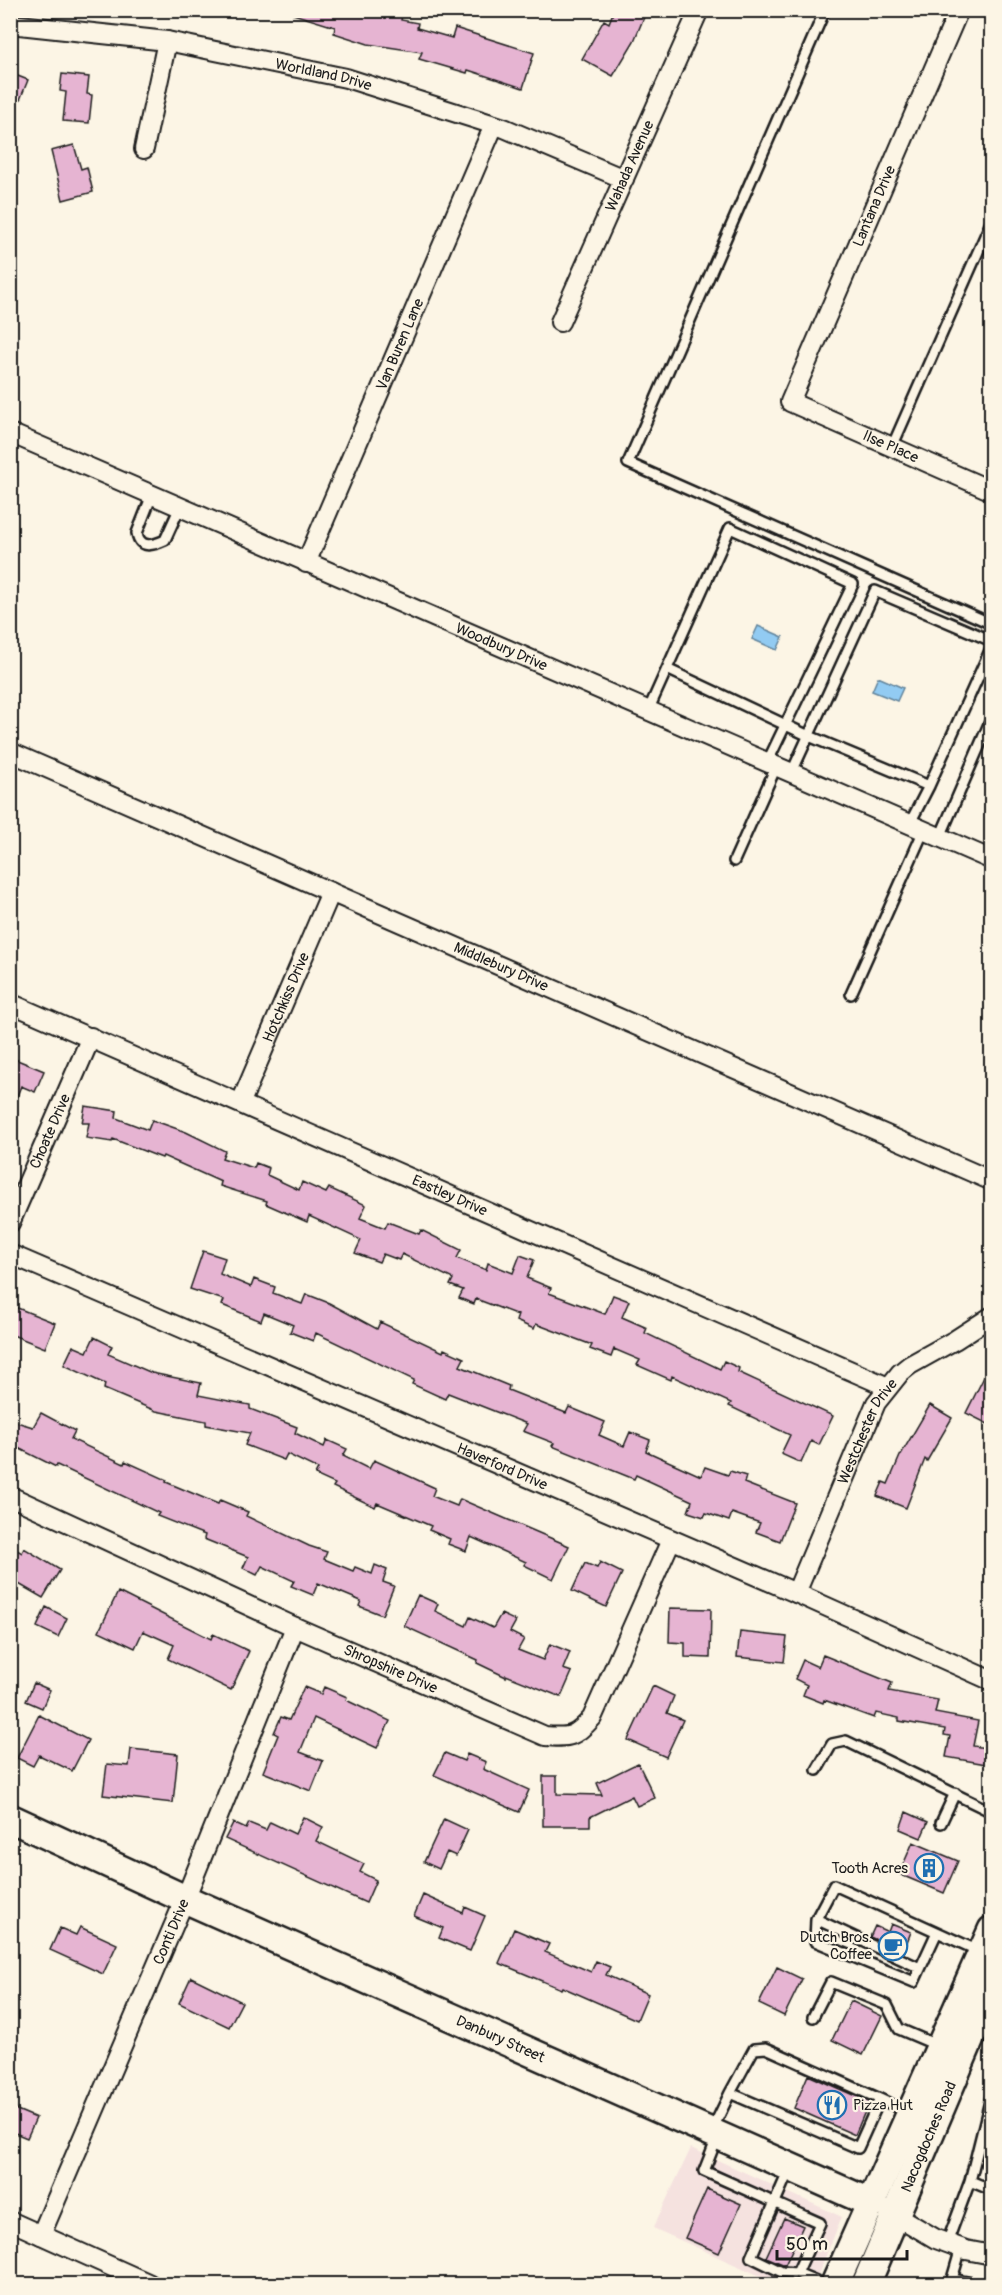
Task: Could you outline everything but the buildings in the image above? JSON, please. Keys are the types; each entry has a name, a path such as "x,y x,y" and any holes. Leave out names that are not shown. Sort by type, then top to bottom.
{"street":[{"name":"Wahada Avenue","path":"560,322 699,10"},
{"name":"Lantana Drive","path":"790,402 959,10"},
{"name":"Worldland Drive","path":"10,24 167,41 346,78 494,125 624,178"},
{"path":"144,149 167,41"},
{"name":"Van Buren Lane","path":"306,563 494,125"},
{"name":"Ilse Place","path":"790,402 992,491"},
{"name":"Woodbury Drive","path":"10,433 992,860"},
{"name":"Middlebury Drive","path":"10,752 992,1180"},
{"name":"Hotchkiss Drive","path":"241,1102 331,892"},
{"name":"Eastley Drive","path":"10,1003 241,1102 888,1387"},
{"name":"Choate Drive","path":"10,1223 91,1037"},
{"name":"Haverford Drive","path":"10,1254 796,1593 992,1681"},
{"name":"Westchester Drive","path":"796,1593 876,1403 900,1373 910,1365 992,1316"},
{"name":"Shropshire Drive","path":"10,1496 295,1627 545,1736 567,1738 581,1730 592,1718 671,1540"},
{"name":"Conti Drive","path":"41,2235 185,1899 295,1627"},
{"name":"Danbury Street","path":"10,1818 185,1899 871,2203 897,2215 936,2239 992,2255"},
{"name":"Nacogdoches Road","path":"835,2284 987,1942"},
{"name":"Nacogdoches Road","path":"866,2284 992,1988"},
{"path":"10,2222 150,2284"}],"lane":[{"path":"825,10 628,463 992,624"},
{"path":"892,447 992,220"},
{"path":"152,495 138,533 138,539 144,545 152,546 165,540 180,507"},
{"path":"648,711 730,528 853,584 786,726 778,768 734,861"},
{"path":"778,768 809,736 875,591 992,642"},
{"path":"925,830 929,786 992,646"},
{"path":"668,669 786,726 929,786"},
{"path":"851,994 925,830 992,717"},
{"path":"817,1770 832,1744 846,1741 992,1812"},
{"path":"941,1823 955,1793"},
{"path":"937,1932 914,1982 815,1941 816,1920 834,1885 937,1932 987,1942"},
{"path":"816,1920 920,1968"},
{"path":"813,2017 831,1982 887,2005 899,2029 940,2047"},
{"path":"797,2274 820,2223 704,2171 730,2092 754,2049 766,2048 910,2114"},
{"path":"730,2092 858,2148 880,2099"},
{"path":"978,2284 952,2279 954,2246 992,2093"},
{"path":"790,2168 751,2257 782,2272 797,2274 823,2284"},
{"path":"970,2181 992,2190"}],"shaded area":[{"path":"691,2148 842,2217 814,2284 778,2284 653,2228"}],"water":[{"path":"758,626 783,637 777,650 752,639"},
{"path":"878,677 903,688 897,701 872,691"}],"place":[{"name":"Tooth Acres","path":"929,1868"},
{"name":"Dutch Bros. Coffee","path":"893,1946"},
{"name":"Pizza Hut","path":"832,2105"}]}
